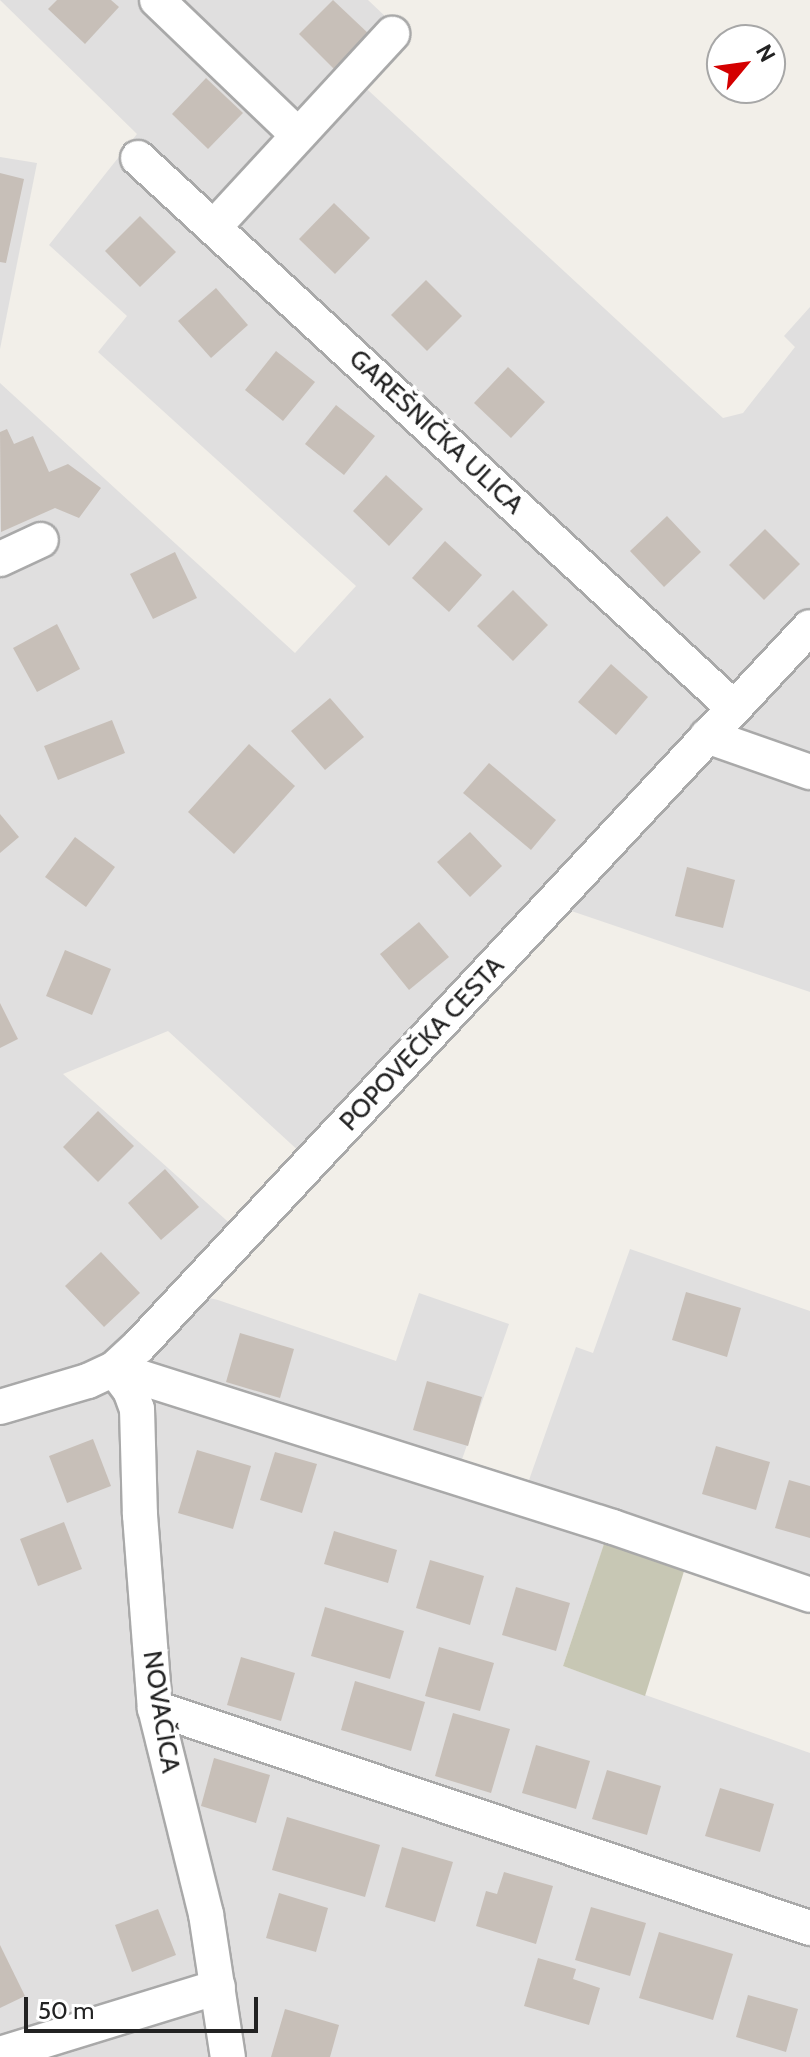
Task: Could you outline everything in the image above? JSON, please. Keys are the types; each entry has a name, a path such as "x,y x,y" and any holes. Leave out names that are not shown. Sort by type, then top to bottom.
{"street":[{"path":"157,0 298,135"},
{"path":"214,227 392,34"},
{"name":"GAREŠNIČKA ULICA","path":"138,158 733,707"},
{"path":"0,559 41,540"},
{"name":"POPOVEČKA CESTA","path":"0,1407 88,1381 114,1369 161,1324 810,627"},
{"path":"707,736 810,772"},
{"path":"114,1369 598,1522 810,1595"},
{"name":"NOVAČICA","path":"114,1369 130,1390 137,1409 140,1515 155,1708 206,1914 228,2057"},
{"path":"155,1708 810,1928"},
{"path":"0,2054 218,1987"}],"shaded area":[{"path":"0,0 368,0 387,18 343,67 723,418 743,413 795,347 784,336 810,307 810,992 539,900 302,1154 168,1031 63,1074 235,1228 179,1291 218,1300 396,1361 419,1293 509,1324 450,1494 517,1514 576,1347 593,1353 630,1249 810,1311 810,1582 614,1515 563,1666 810,1753 810,2057 0,2057 0,383 295,653 356,586 98,352 127,316 49,245 137,134"},
{"path":"0,157 37,163 0,349"},
{"path":"605,1541 685,1568 645,1696 563,1666"}],"building":[{"path":"57,0 111,0 119,7 85,44 48,9"},
{"path":"333,0 370,35 335,70 299,34"},
{"path":"206,78 243,113 208,149 172,114"},
{"path":"0,173 24,179 6,263 0,262"},
{"path":"334,203 370,238 335,274 299,239"},
{"path":"140,216 176,252 140,287 105,251"},
{"path":"426,280 462,316 427,351 391,315"},
{"path":"216,288 248,325 211,358 178,321"},
{"path":"276,351 315,382 283,421 245,390"},
{"path":"508,367 545,402 511,438 474,403"},
{"path":"336,405 375,436 344,475 305,444"},
{"path":"7,429 14,444 33,436 49,472 68,464 101,488 79,518 55,508 1,532 0,432"},
{"path":"386,475 423,509 389,546 353,511"},
{"path":"667,516 701,552 664,587 630,551"},
{"path":"765,529 800,564 764,600 729,565"},
{"path":"445,541 482,575 449,612 412,578"},
{"path":"175,552 197,598 153,619 130,574"},
{"path":"513,590 548,625 513,661 477,626"},
{"path":"57,624 80,669 37,692 13,648"},
{"path":"611,664 648,697 616,735 578,702"},
{"path":"330,698 364,737 325,770 291,731"},
{"path":"112,720 125,753 58,780 44,746"},
{"path":"249,744 295,786 234,854 188,812"},
{"path":"489,763 556,820 531,850 463,793"},
{"path":"0,814 19,837 0,853"},
{"path":"470,832 502,866 470,897 437,862"},
{"path":"75,837 115,867 86,907 45,877"},
{"path":"687,867 735,880 723,928 675,916"},
{"path":"419,922 449,957 409,990 380,954"},
{"path":"65,950 111,969 92,1015 46,996"},
{"path":"0,1003 18,1039 0,1048"},
{"path":"98,1111 134,1146 98,1182 63,1147"},
{"path":"165,1169 199,1207 161,1240 128,1203"},
{"path":"101,1252 140,1293 104,1327 65,1286"},
{"path":"686,1292 741,1308 727,1357 672,1340"},
{"path":"240,1333 294,1349 280,1398 226,1382"},
{"path":"427,1381 482,1397 468,1446 413,1430"},
{"path":"93,1439 111,1486 67,1503 49,1456"},
{"path":"716,1446 770,1462 756,1510 702,1494"},
{"path":"197,1450 251,1466 233,1529 178,1513"},
{"path":"275,1452 317,1464 302,1513 260,1500"},
{"path":"789,1480 810,1486 810,1538 775,1528"},
{"path":"64,1522 82,1569 38,1586 20,1539"},
{"path":"334,1531 397,1550 388,1583 324,1564"},
{"path":"430,1560 484,1576 470,1625 416,1608"},
{"path":"516,1587 570,1603 556,1651 502,1635"},
{"path":"325,1607 404,1631 390,1679 311,1656"},
{"path":"439,1647 494,1663 480,1711 425,1696"},
{"path":"241,1657 295,1673 281,1721 227,1705"},
{"path":"355,1681 425,1702 411,1751 341,1730"},
{"path":"453,1713 510,1729 491,1793 435,1776"},
{"path":"536,1745 590,1761 576,1809 522,1793"},
{"path":"214,1758 270,1775 256,1823 201,1806"},
{"path":"607,1770 661,1786 647,1835 592,1819"},
{"path":"720,1788 774,1804 760,1852 705,1836"},
{"path":"287,1817 380,1845 365,1897 272,1870"},
{"path":"402,1847 453,1862 435,1922 385,1907"},
{"path":"504,1872 553,1886 536,1944 476,1926 486,1891 497,1894"},
{"path":"279,1893 328,1908 316,1952 266,1938"},
{"path":"591,1907 646,1923 630,1976 575,1960"},
{"path":"158,1909 176,1955 132,1972 115,1925"},
{"path":"659,1932 733,1954 713,2020 639,1998"},
{"path":"0,1945 25,1996 0,2008"},
{"path":"538,1958 576,1969 573,1979 600,1988 589,2025 524,2006"},
{"path":"748,1995 798,2009 786,2052 736,2037"},
{"path":"285,2009 339,2025 330,2057 271,2057"}]}
